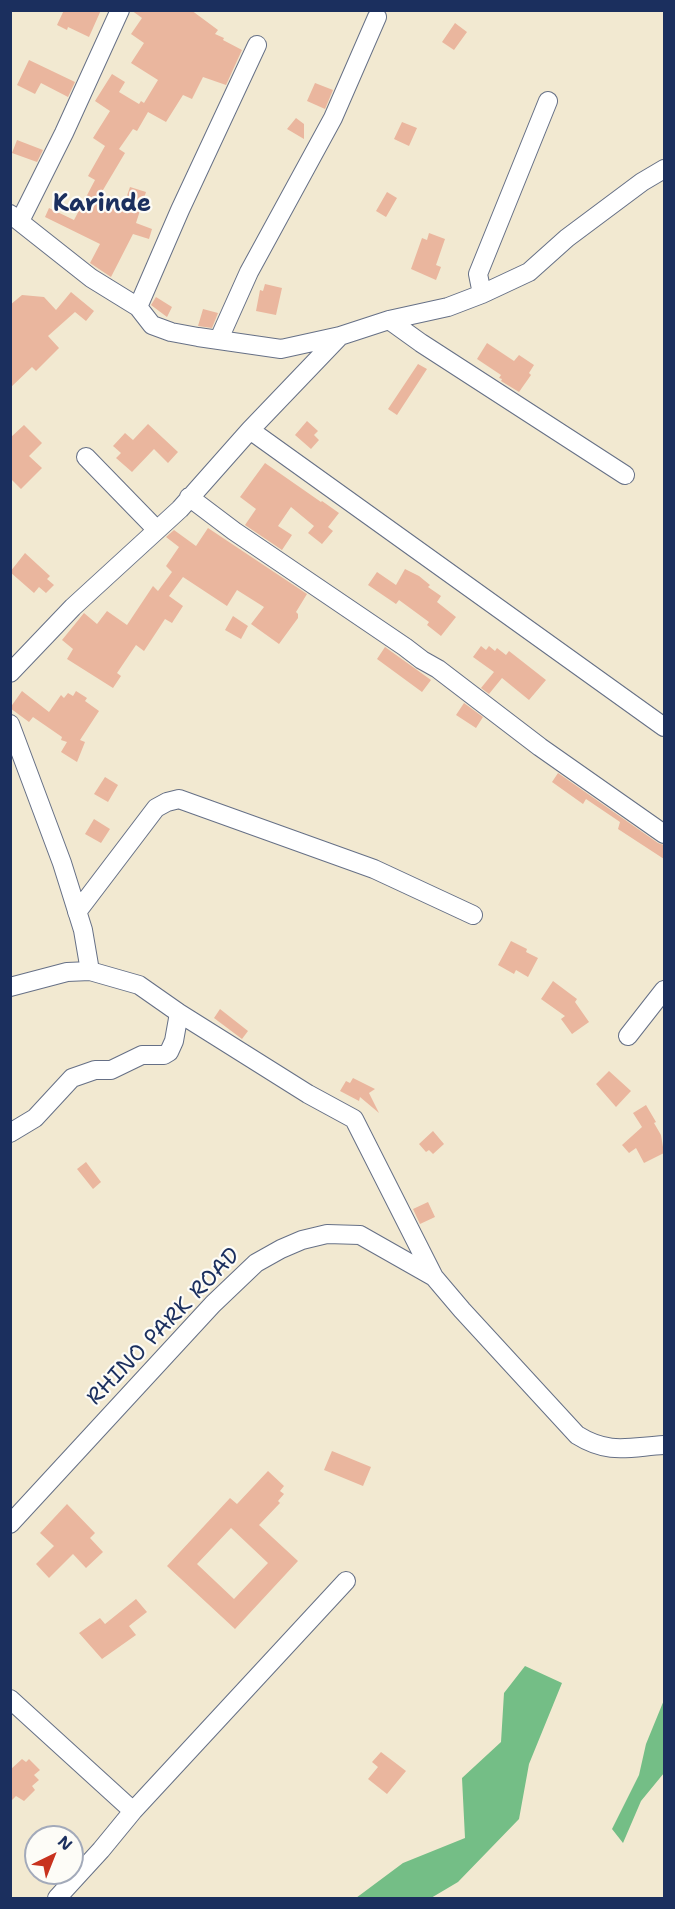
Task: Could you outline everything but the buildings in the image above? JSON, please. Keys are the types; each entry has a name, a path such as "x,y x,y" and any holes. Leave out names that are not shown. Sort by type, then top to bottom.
{"street":[{"path":"120,10 64,133 15,218 91,278 138,308 152,325 180,333 280,348 340,336 389,320 448,307 529,272 567,238 642,182 664,170"},
{"path":"219,339 249,272 333,118 376,17"},
{"path":"138,308 180,210 257,45"},
{"path":"482,294 478,274 548,101"},
{"path":"389,320 421,344 625,475"},
{"path":"10,673 73,607 157,530 340,336"},
{"path":"250,430 664,727"},
{"path":"86,457 157,530"},
{"path":"189,497 234,531 438,669 540,747 664,834"},
{"path":"10,724 62,863 83,930 90,971"},
{"path":"77,912 156,808 179,799 375,869 473,915"},
{"path":"10,987 67,972 90,971 139,985 179,1013 308,1094 354,1119 434,1277"},
{"path":"628,1036 664,990"},
{"path":"10,1133 35,1118 72,1078 95,1070 111,1070 142,1055 164,1055 170,1052 179,1013"},
{"name":"RHINO PARK ROAD","path":"10,1524 213,1304 256,1263 302,1240 327,1234 360,1235 434,1277 577,1435 591,1444 611,1448 664,1445"},
{"path":"57,1899 102,1850 133,1811 346,1581"},
{"path":"10,1699 133,1811"}],"green space":[{"path":"525,1666 562,1683 529,1764 519,1819 458,1882 431,1898 356,1898 403,1863 465,1838 462,1778 501,1742 504,1693"},
{"path":"664,1700 664,1773 641,1801 623,1843 612,1829 639,1775 646,1744"}],"district":[{"name":"Karinde","path":"102,205"}]}
